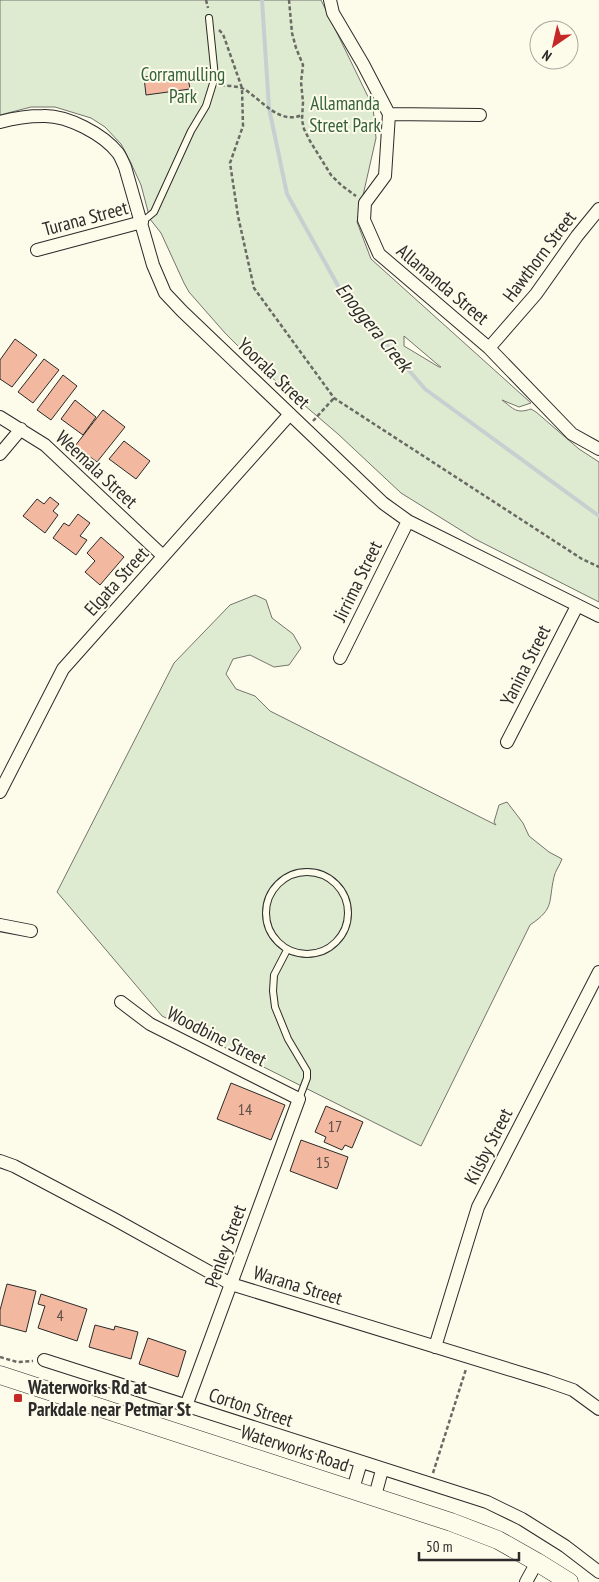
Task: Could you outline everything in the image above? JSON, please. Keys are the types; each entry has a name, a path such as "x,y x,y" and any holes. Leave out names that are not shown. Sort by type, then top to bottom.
{"main road":[{"name":"Waterworks Road","path":"0,1375 451,1522 498,1540 569,1582"}],"street":[{"path":"330,0 333,13 363,64 389,114 385,176 365,203"},
{"path":"389,114 480,115"},
{"name":"Yoorala Street","path":"0,122 44,115 74,122 96,134 119,153 142,222 153,264 165,293 182,311 383,503 408,520 599,616"},
{"name":"Allamanda Street","path":"365,203 364,220 379,254 489,348 572,434 599,449"},
{"name":"Hawthorn Street","path":"489,348 536,294 577,236 599,209"},
{"name":"Turana Street","path":"37,250 142,222"},
{"name":"Elgata Street","path":"0,792 63,669 290,414"},
{"name":"Weemala Street","path":"0,417 45,445 163,556"},
{"path":"0,454 21,429"},
{"name":"Jirrima Street","path":"340,658 408,520"},
{"name":"Yanina Street","path":"507,742 576,606"},
{"path":"0,925 31,931"},
{"name":"Kilsby Street","path":"435,1347 478,1206 599,972"},
{"name":"Woodbine Street","path":"121,1002 150,1024 299,1099"},
{"name":"Penley Street","path":"186,1406 299,1099"},
{"name":"Warana Street","path":"0,1161 14,1166 114,1219 231,1284 547,1381 572,1390 599,1409"},
{"name":"Corton Street","path":"44,1360 382,1470 487,1502 522,1519 565,1546 599,1572"},
{"path":"353,1489 360,1462"},
{"path":"375,1496 382,1470"},
{"path":"526,1582 537,1562"}],"lane":[{"path":"142,222 154,212 191,131 206,106 215,77 209,18"},
{"path":"311,872 324,876 336,883 344,894 348,906 348,920 344,932 336,943 326,950 313,954 300,954 287,950 276,941 269,929 266,915 268,901 274,888 284,879 297,873 311,872"},
{"path":"287,950 274,975 273,991 275,1008 282,1027 307,1071 307,1078 299,1099"}],"path":[{"path":"206,0 209,18 222,34 242,88 243,126 230,163 238,216 254,288 334,398 582,559 599,567"},
{"path":"289,0 292,33 303,65 301,82 304,129 331,176 341,186 365,203"},
{"path":"213,83 242,88 286,118 302,115"},
{"path":"305,428 334,398"},
{"path":"0,1357 17,1362 44,1360"},
{"path":"430,1484 470,1358"}],"green space":[{"name":"Corramulling Park","path":"0,0 321,0 373,107 376,138 357,222 371,259 531,403 519,407 502,400 515,410 531,409 536,412 579,449 599,462 599,602 475,539 401,493 338,434 256,364 225,333 189,292 161,233 150,219 141,185 130,161 121,144 105,127 91,118 55,107 31,107 0,115","holes":["404,336 441,367 404,346"]},
{"path":"255,595 266,600 272,618 293,634 301,648 289,665 274,667 250,655 233,659 226,674 236,689 255,696 270,711 496,825 494,822 499,805 507,802 523,823 529,836 549,852 562,859 555,875 547,909 530,925 421,1146 162,1016 57,892 174,663 230,605"}],"building":[{"path":"187,71 190,89 146,95 144,77"},
{"path":"15,339 37,355 12,387 0,379 0,360"},
{"path":"44,359 59,370 33,403 18,392"},
{"path":"63,375 77,386 51,420 37,410"},
{"path":"75,400 96,417 83,435 61,419"},
{"path":"103,410 125,427 97,462 75,446"},
{"path":"124,441 150,461 136,479 109,459"},
{"path":"50,497 59,504 53,511 58,515 45,533 23,516 37,499 44,504"},
{"path":"78,514 90,523 80,536 87,540 76,555 53,538 64,523 69,526"},
{"path":"101,537 124,557 100,585 85,572 95,561 87,553"},
{"path":"231,1083 285,1105 271,1140 217,1119"},
{"path":"326,1106 363,1122 352,1148 345,1145 342,1150 324,1142 326,1137 315,1132"},
{"path":"301,1140 348,1157 337,1189 290,1171"},
{"path":"7,1284 36,1291 26,1332 0,1325 0,1310"},
{"path":"41,1294 87,1309 77,1341 38,1328 45,1306 38,1304"},
{"path":"95,1325 114,1330 115,1326 138,1332 131,1359 89,1347"},
{"path":"148,1338 186,1351 178,1377 139,1364"}],"waterway":[{"name":"Enoggera Creek","path":"262,0 269,108 287,194 342,293 425,389 599,516"}],"place":[{"name":"Waterworks Rd at Parkdale near Petmar St","path":"18,1398"}],"park label":[{"name":"Allamanda Street Park","path":"345,114"}]}
